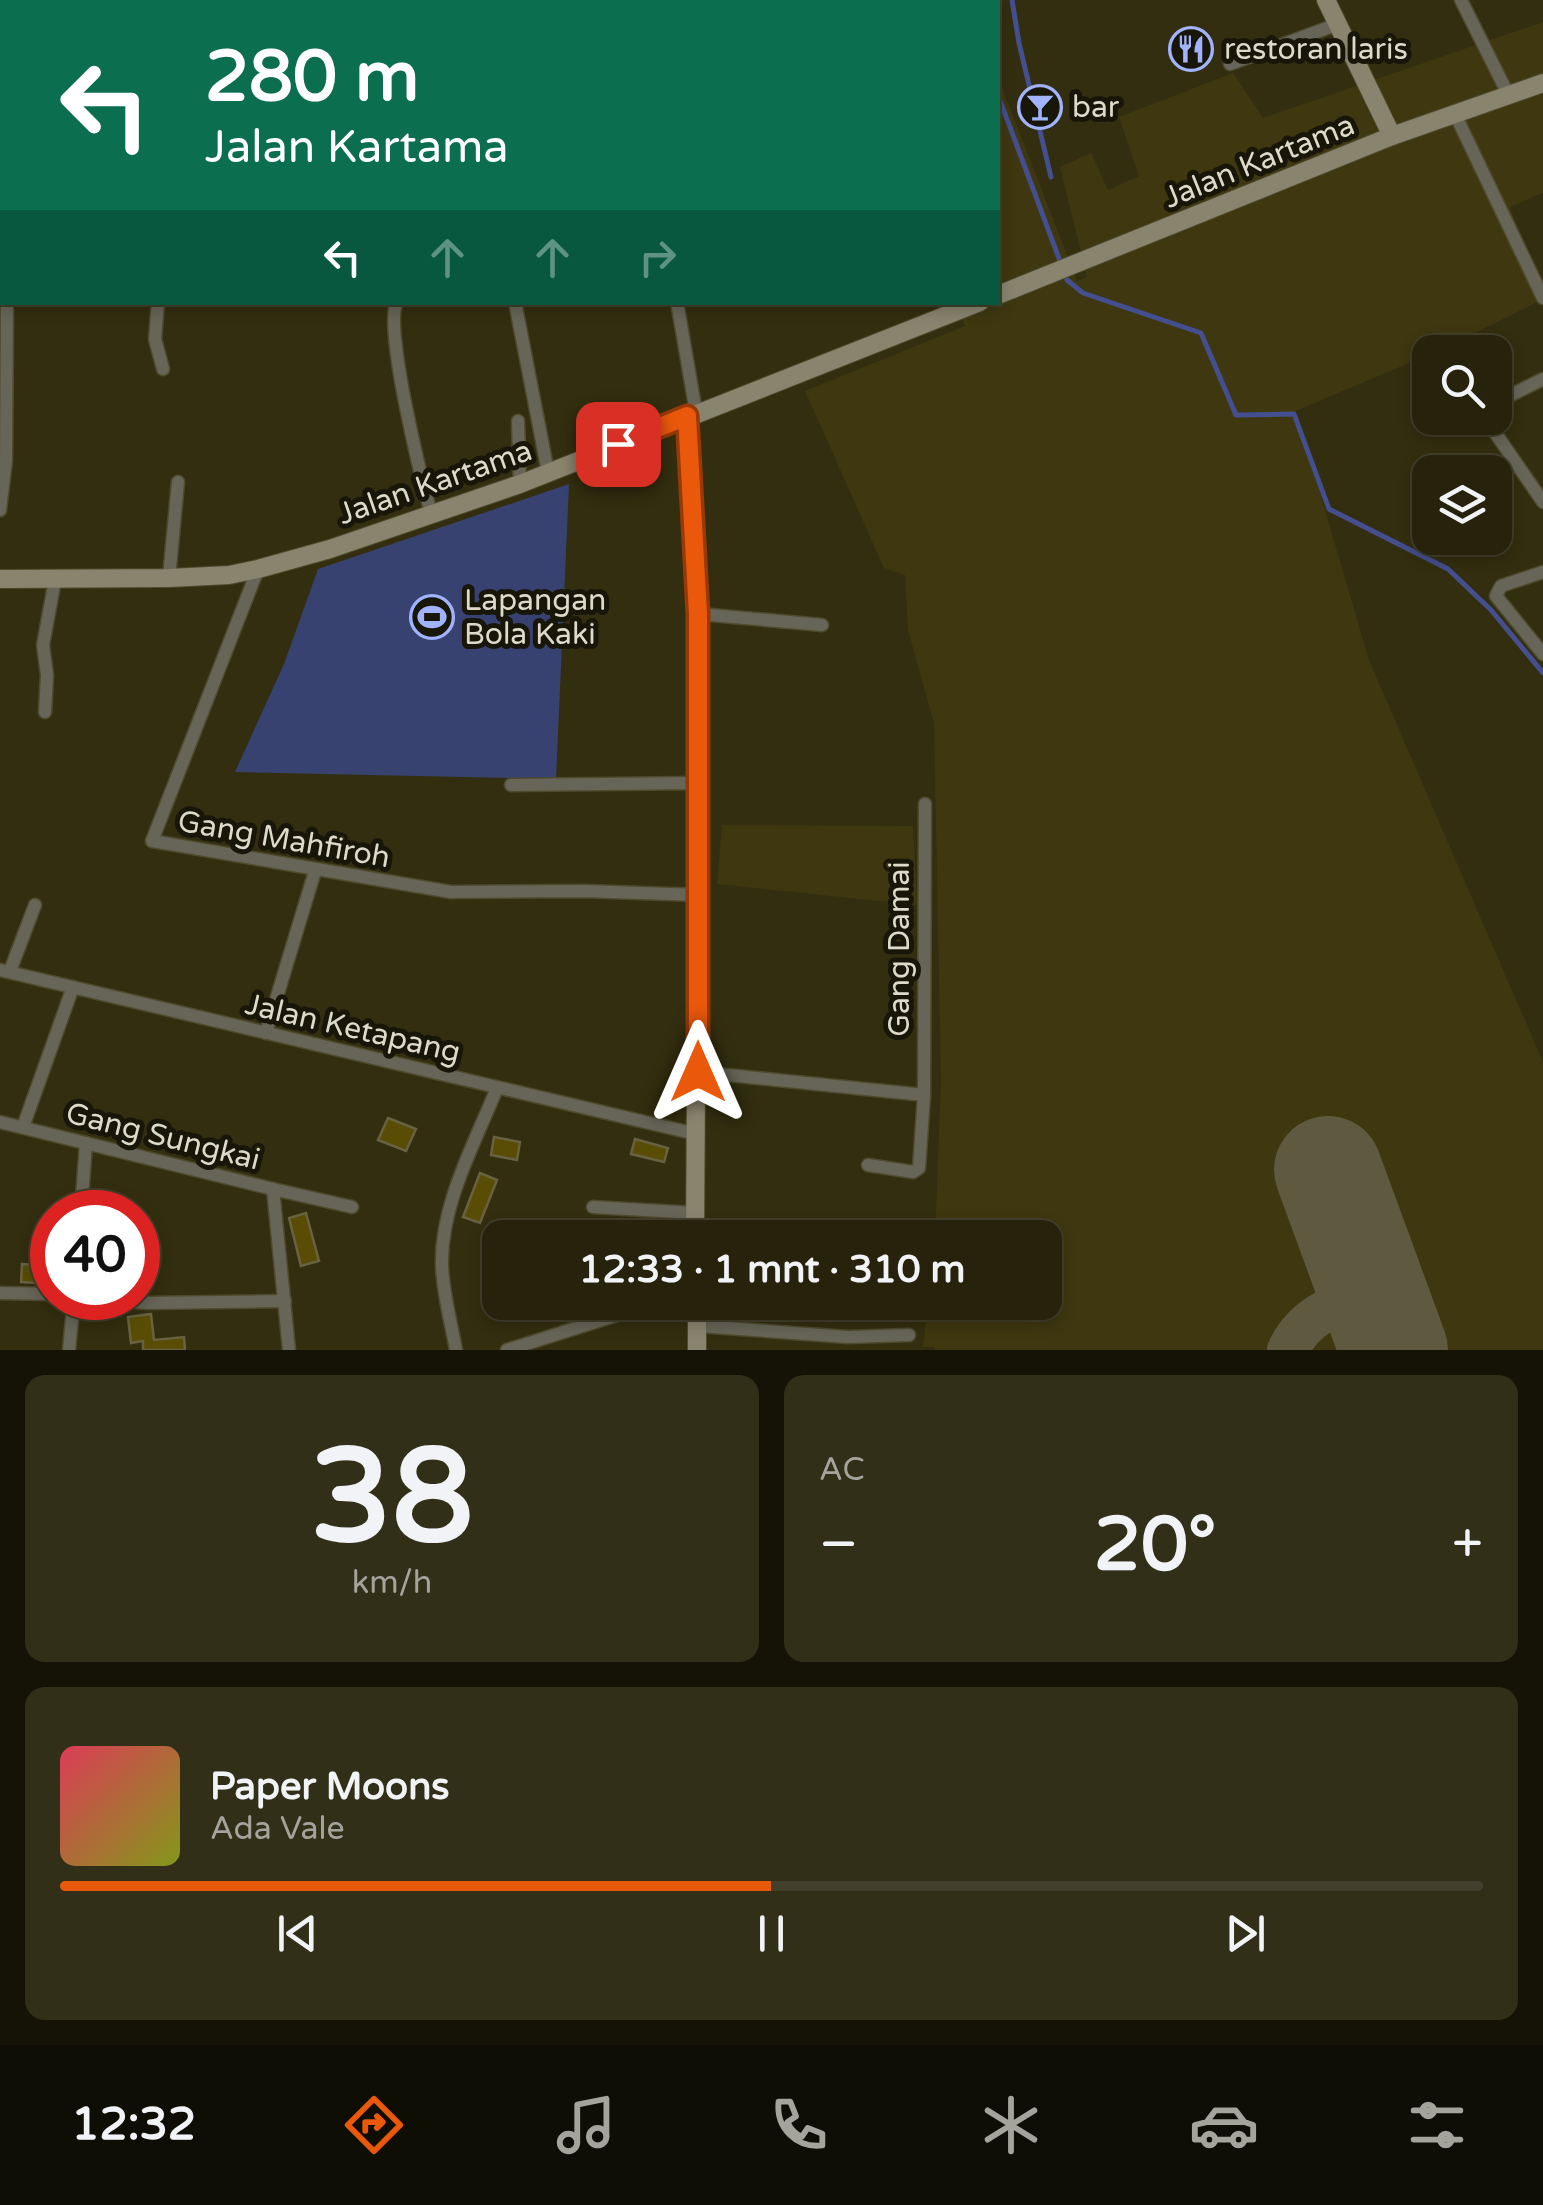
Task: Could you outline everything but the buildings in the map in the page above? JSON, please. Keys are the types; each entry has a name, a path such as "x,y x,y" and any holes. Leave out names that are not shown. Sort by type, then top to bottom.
{"main road":[{"path":"1326,0 1392,136"},
{"name":"Jalan Kartama","path":"1000,294 1392,136 1543,84"},
{"name":"Jalan Kartama","path":"0,579 229,575 330,549 520,484 972,305"},
{"path":"692,414 698,614 695,1220"},
{"path":"697,1350 698,1320"}],"street":[{"path":"1461,0 1509,96"},
{"path":"1230,64 1338,24"},
{"path":"1455,114 1543,298"},
{"path":"0,510 6,460 6,305"},
{"path":"158,305 156,340 163,369"},
{"path":"396,305 393,316 400,373 431,513"},
{"path":"517,305 548,472"},
{"path":"677,305 692,414"},
{"path":"1512,394 1543,379"},
{"path":"518,422 520,484"},
{"path":"1497,435 1543,502"},
{"path":"169,578 178,482"},
{"name":"Gang Mahfiroh","path":"258,569 152,842 451,892 698,895"},
{"path":"1543,572 1502,586 1496,596 1543,654"},
{"path":"45,712 42,645 55,580"},
{"path":"698,614 822,625"},
{"path":"511,786 698,783"},
{"name":"Gang Damai","path":"868,1165 913,1172 920,1168 925,804"},
{"path":"266,1033 315,871"},
{"path":"5,970 35,905"},
{"name":"Jalan Ketapang","path":"5,970 696,1134"},
{"path":"23,1127 73,986"},
{"path":"698,1072 924,1095"},
{"path":"456,1350 443,1282 444,1239 461,1180 497,1088"},
{"name":"Gang Sungkai","path":"0,1122 273,1189 289,1350"},
{"path":"83,1190 86,1143"},
{"path":"273,1189 352,1208"},
{"path":"593,1207 695,1213"},
{"path":"0,1292 30,1293"},
{"path":"160,1303 284,1302"},
{"path":"70,1350 72,1320"},
{"path":"506,1350 601,1320"},
{"path":"698,1326 848,1344 909,1335"}],"shaded area":[{"path":"1543,22 1543,193 1510,207 1543,299 1471,335 1412,335 1412,362 1296,411 1369,660 1543,1062 1543,1350 923,1347 926,1320 1062,1320 1062,1220 936,1220 941,1082 934,723 908,630 905,575 884,568 805,391 965,326 958,305 1000,305 1000,82 1077,281 1087,277 1060,167 1091,153 1108,190 1139,176 1119,117 1233,73 1263,118"},
{"name":"Lapangan Bola Kaki","path":"569,484 556,779 235,772 284,664 318,569"},
{"path":"722,825 913,826 917,905 717,884"}],"waterway":[{"path":"1012,0 1051,177"},
{"path":"1000,100 1067,280 1083,293 1201,333 1236,415 1294,414 1329,509 1448,569 1491,610 1543,673"}],"taxiway":[{"path":"1288,1350 1311,1320 1343,1305 1360,1303 1378,1304 1411,1321 1414,1350"}],"runway":[{"path":"1328,1170 1394,1350"}],"place":[{"name":"restoran laris","path":"1191,49"},
{"name":"bar","path":"1040,107"},
{"name":"Lapangan Bola Kaki","path":"432,617"}],"route":[{"path":"618,444 687,416 697,554 698,1072"}]}
